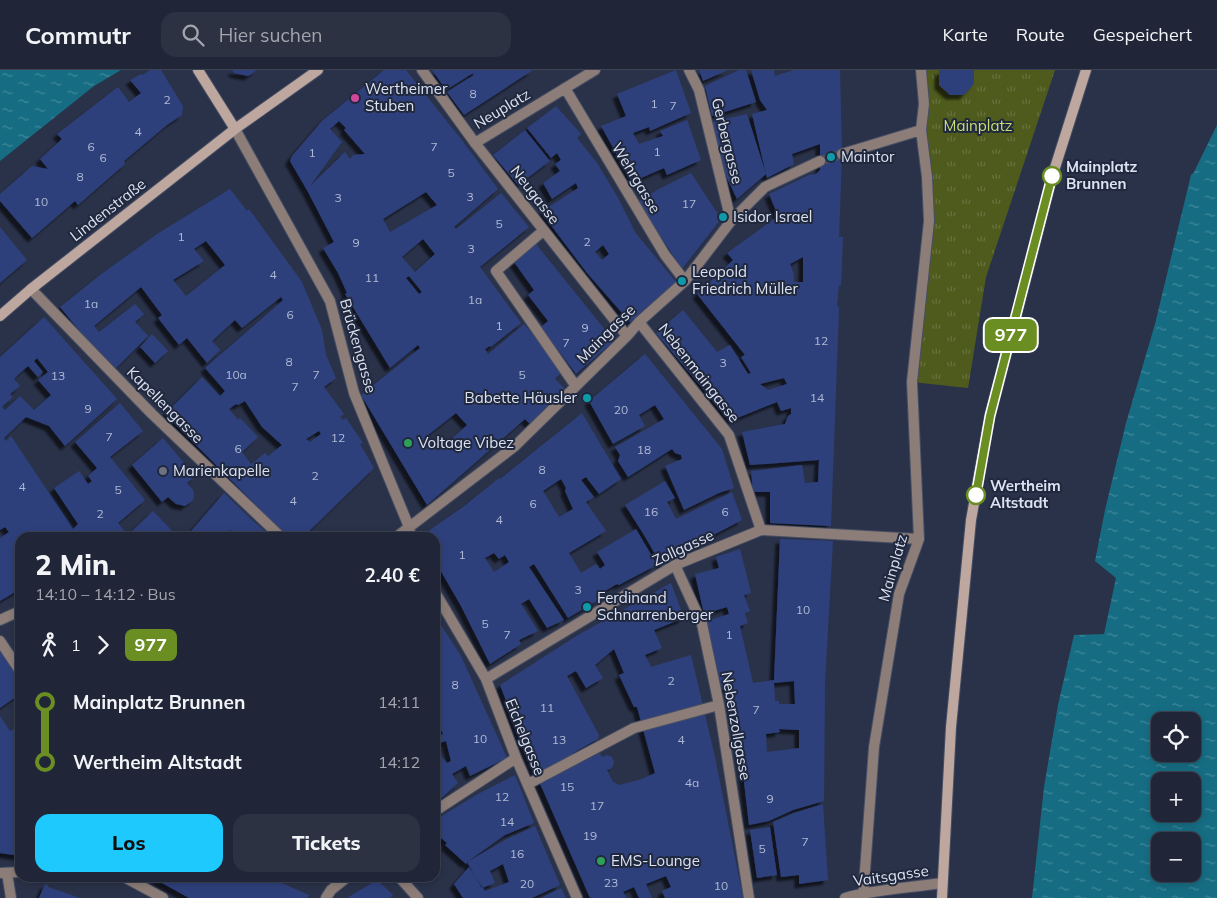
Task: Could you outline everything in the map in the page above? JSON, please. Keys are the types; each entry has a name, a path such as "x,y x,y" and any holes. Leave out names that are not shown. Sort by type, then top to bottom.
{"main road":[{"path":"198,70 235,129"},
{"name":"Lindenstraße","path":"0,316 31,289 235,129 318,70"},
{"path":"942,898 951,727 971,520 990,416 1052,176 1086,70"}],"street":[{"name":"Neugasse","path":"422,70 475,143 627,336"},
{"name":"Neuplatz","path":"475,143 595,70"},
{"name":"Gerbergasse","path":"689,70 700,90 731,221"},
{"name":"Mainplatz","path":"863,895 874,747 899,594 918,539 912,382 930,221 921,130 924,104 921,70"},
{"name":"Wehrgasse","path":"565,88 665,255 685,281"},
{"name":"Brückengasse","path":"235,129 330,301 354,393 409,526"},
{"path":"842,154 921,130"},
{"name":"Maingasse","path":"402,532 515,446 639,322 685,281 731,221 765,187 820,161"},
{"path":"543,231 496,271 575,385"},
{"name":"Kapellengasse","path":"31,289 152,414 276,532"},
{"name":"Nebenmaingasse","path":"639,322 729,435 761,530"},
{"path":"409,526 410,532"},
{"name":"Zollgasse","path":"486,679 676,565 761,530 918,539"},
{"name":"Nebenzollgasse","path":"676,565 702,624 719,706 749,898"},
{"name":"Eichelgasse","path":"440,601 486,679 516,758 576,898"},
{"path":"0,620 15,613"},
{"path":"0,641 15,664"},
{"path":"528,784 634,728 719,706"},
{"path":"440,808 516,758"},
{"path":"4,873 11,898"},
{"path":"133,882 163,898"},
{"path":"326,898 331,890 341,882"},
{"path":"404,882 418,898"},
{"name":"Vaitsgasse","path":"845,898 942,883"}],"green space":[{"name":"Mainplatz","path":"921,70 1055,70 986,277 968,388 912,382 929,221"}],"water":[{"path":"0,70 121,70 94,86 0,161"},
{"path":"1217,125 1217,898 1032,898 1044,787 1058,705 1074,635 1104,634 1116,578 1095,561 1126,423 1155,324 1191,175"}],"building":[{"path":"150,70 161,70 183,106 182,115 124,161 125,164 78,205 75,201 32,238 0,201 0,194 32,166 48,169 40,159 62,139 57,134 118,87 129,102 141,93 130,80"},
{"path":"232,70 257,70 248,76 234,73"},
{"path":"384,70 406,70 498,189 454,227 456,229 501,193 529,227 480,267 521,323 491,347 485,349 488,354 524,324 563,371 555,379 566,390 530,424 525,419 427,505 361,395 420,348 418,345 390,368 345,294 347,293 338,273 323,248 334,242 290,161 292,156 322,121","holes":["339,121 346,128 344,130 365,154 353,155 350,159 345,152 310,186 342,142 330,129","426,192 437,205 390,232 383,219","423,239 435,254 415,272 402,257","409,276 422,292 419,294 406,278","456,413 467,425 440,449 428,435"]},
{"path":"432,70 533,70 464,115 447,92 474,75 473,73 446,90"},
{"path":"676,70 691,113 650,131 649,127 633,133 639,144 663,136 660,131 687,120 701,160 667,175 664,168 632,182 601,126 626,116 617,94"},
{"path":"699,70 728,70 703,81"},
{"path":"739,70 746,70 756,102 712,116 705,86"},
{"path":"751,70 774,70 775,76 794,70 840,70 842,154 839,237 843,237 841,285 839,285 837,306 839,307 831,526 770,523 770,492 753,492 751,471 802,465 805,483 818,482 819,460 750,465 742,432 785,424 788,416 791,414 791,408 781,411 777,402 730,421 656,333 683,310 717,352 730,345 748,374 751,373 741,357 745,355 697,294 733,260 727,253 778,216 769,194 809,175 816,174 820,170 820,144 792,154 794,164 767,178 752,114 767,110 760,100","holes":["803,257 803,282 794,282 794,274 790,264","784,378 787,384 768,390 760,384"]},
{"path":"939,70 974,70 974,84 964,95 950,95 939,85"},
{"path":"556,106 581,134 577,138 597,163 617,196 635,232 676,282 630,322 587,273 541,212 578,188 576,183 552,199 543,183 560,171 555,164 561,160 557,153 551,158 527,128","holes":["603,245 609,254 602,260 595,252"]},
{"path":"747,114 766,174 737,199 723,170 712,122"},
{"path":"525,130 550,161 518,185 493,155"},
{"path":"691,173 721,219 682,269 638,202"},
{"path":"230,189 247,211 249,209 302,282 322,330 326,355 336,378 324,387 344,414 340,417 343,420 346,418 363,443 360,444 374,468 308,532 283,532 165,414 202,377 220,396 225,391 205,368 283,300 281,297 242,328 235,320 212,341 220,350 207,363 187,338 179,345 158,318 162,315 141,287 94,326 99,332 135,304 144,314 135,322 148,336 116,368 83,335 60,307 100,275 157,234","holes":["206,241 225,265 186,296 173,280 204,261 194,249","245,401 262,427 282,445 268,456 265,453 251,464 242,452 258,437 240,418 238,420 229,409","319,431 321,434 310,442 306,439"]},
{"path":"0,227 27,260 0,283"},
{"path":"536,244 614,341 576,374 541,327 548,321 528,295 534,290 514,262"},
{"path":"44,317 117,399 65,446 49,426 26,417 4,438 6,441 11,436 73,529 78,524 54,488 79,471 88,484 92,481 88,476 97,468 75,442 120,403 143,431 110,457 145,500 118,523 126,532 15,532 15,592 0,601 0,538 9,532 5,527 0,530 0,357","holes":["37,358 48,372 38,380 51,395 34,410 20,396 5,410 2,407 13,397 10,394 20,386 14,379 28,366 38,377 43,372 34,361"]},
{"path":"152,334 168,351 155,363 140,347"},
{"path":"645,354 722,449 734,488 684,510 665,466 682,459 681,455 675,453 672,449 628,477 618,461 620,455 615,447 664,419 655,405 639,415 645,426 613,444 589,401"},
{"path":"582,413 621,479 599,494 586,477 581,480 594,497 586,502 606,531 569,553 581,573 596,564 600,569 605,565 597,552 636,529 656,563 653,567 596,596 598,600 568,618 534,564 529,567 564,620 547,628 529,599 521,604 538,631 519,640 521,644 490,664 461,606 440,570 440,532 427,532 463,507","holes":["561,479 566,488 565,491 573,509 559,517 543,491","494,553 499,559 505,555 509,562 494,572 485,558"]},
{"name":"Marienkapelle","path":"163,438 195,476 187,483 193,490 193,500 185,506 176,504 168,497 162,502 132,465"},
{"path":"665,481 675,498 667,502 676,519 732,492 742,520 702,541 662,566 625,505"},
{"path":"224,493 266,532 232,532 230,530 228,532 190,532"},
{"path":"153,511 173,532 131,532"},
{"path":"780,539 833,541 825,681 824,801 793,810 769,821 749,825 733,688 722,690 707,621 729,614 727,607 704,614 695,574 719,568 716,557 740,549 751,593 744,595 750,611 745,613 748,623 740,626 753,683 774,680","holes":["794,681 795,704 779,704 779,701 775,701 774,683","779,729 799,730 799,748 767,752 766,734 780,732"]},
{"path":"671,583 684,618 654,630 662,648 645,655 651,667 691,655 715,757 743,898 665,898 662,891 671,887 666,876 646,884 652,898 639,898 634,887 623,892 627,898 590,898 521,740 500,685 578,635","holes":["614,649 624,673 619,675 634,707 637,707 655,773 642,779 619,785 613,782 607,770 612,768 614,762 612,757 607,755 602,757 600,753 578,764 573,753 598,739 599,735 567,676 576,671 586,688 603,678 595,665"]},
{"path":"440,624 461,656 507,758 470,776 466,766 452,774 458,783 440,799 440,754 447,763 451,761 446,741 440,743 440,736 443,734 440,728"},
{"path":"0,650 15,673 15,698 0,708"},
{"path":"0,716 10,731 15,728 15,855 0,853"},
{"path":"515,775 534,823 505,835 466,864 445,845 447,843 440,837 440,817"},
{"path":"823,804 828,880 799,884 799,875 781,877 773,822"},
{"path":"535,826 560,885 532,898 463,898 454,884 469,867 476,877 467,862 507,839","holes":["503,864 509,882 485,891 483,888 495,883 490,871"]},
{"path":"770,827 777,875 757,878 750,830"},
{"path":"160,882 279,882 309,895 307,898 189,898"},
{"path":"374,882 379,882 393,895 390,898 347,898"},
{"path":"45,884 48,887 80,898 39,898"},
{"path":"561,888 566,898 541,898"}],"tunnel":[{"path":"820,161 842,154"}],"bus line":[{"name":"977","path":"976,495 990,416 1052,176"}],"place":[{"name":"Wertheimer Stuben","path":"355,98"},
{"name":"Maintor","path":"831,157"},
{"name":"Mainplatz Brunnen","path":"1052,176"},
{"name":"Isidor Israel","path":"723,217"},
{"name":"Leopold Friedrich Müller","path":"682,281"},
{"name":"Babette Häusler","path":"587,398"},
{"name":"Voltage Vibez","path":"408,443"},
{"name":"Marienkapelle","path":"163,471"},
{"name":"Wertheim Altstadt","path":"976,495"},
{"name":"Ferdinand Schnarrenberger","path":"587,607"},
{"name":"EMS-Lounge","path":"601,861"}]}
